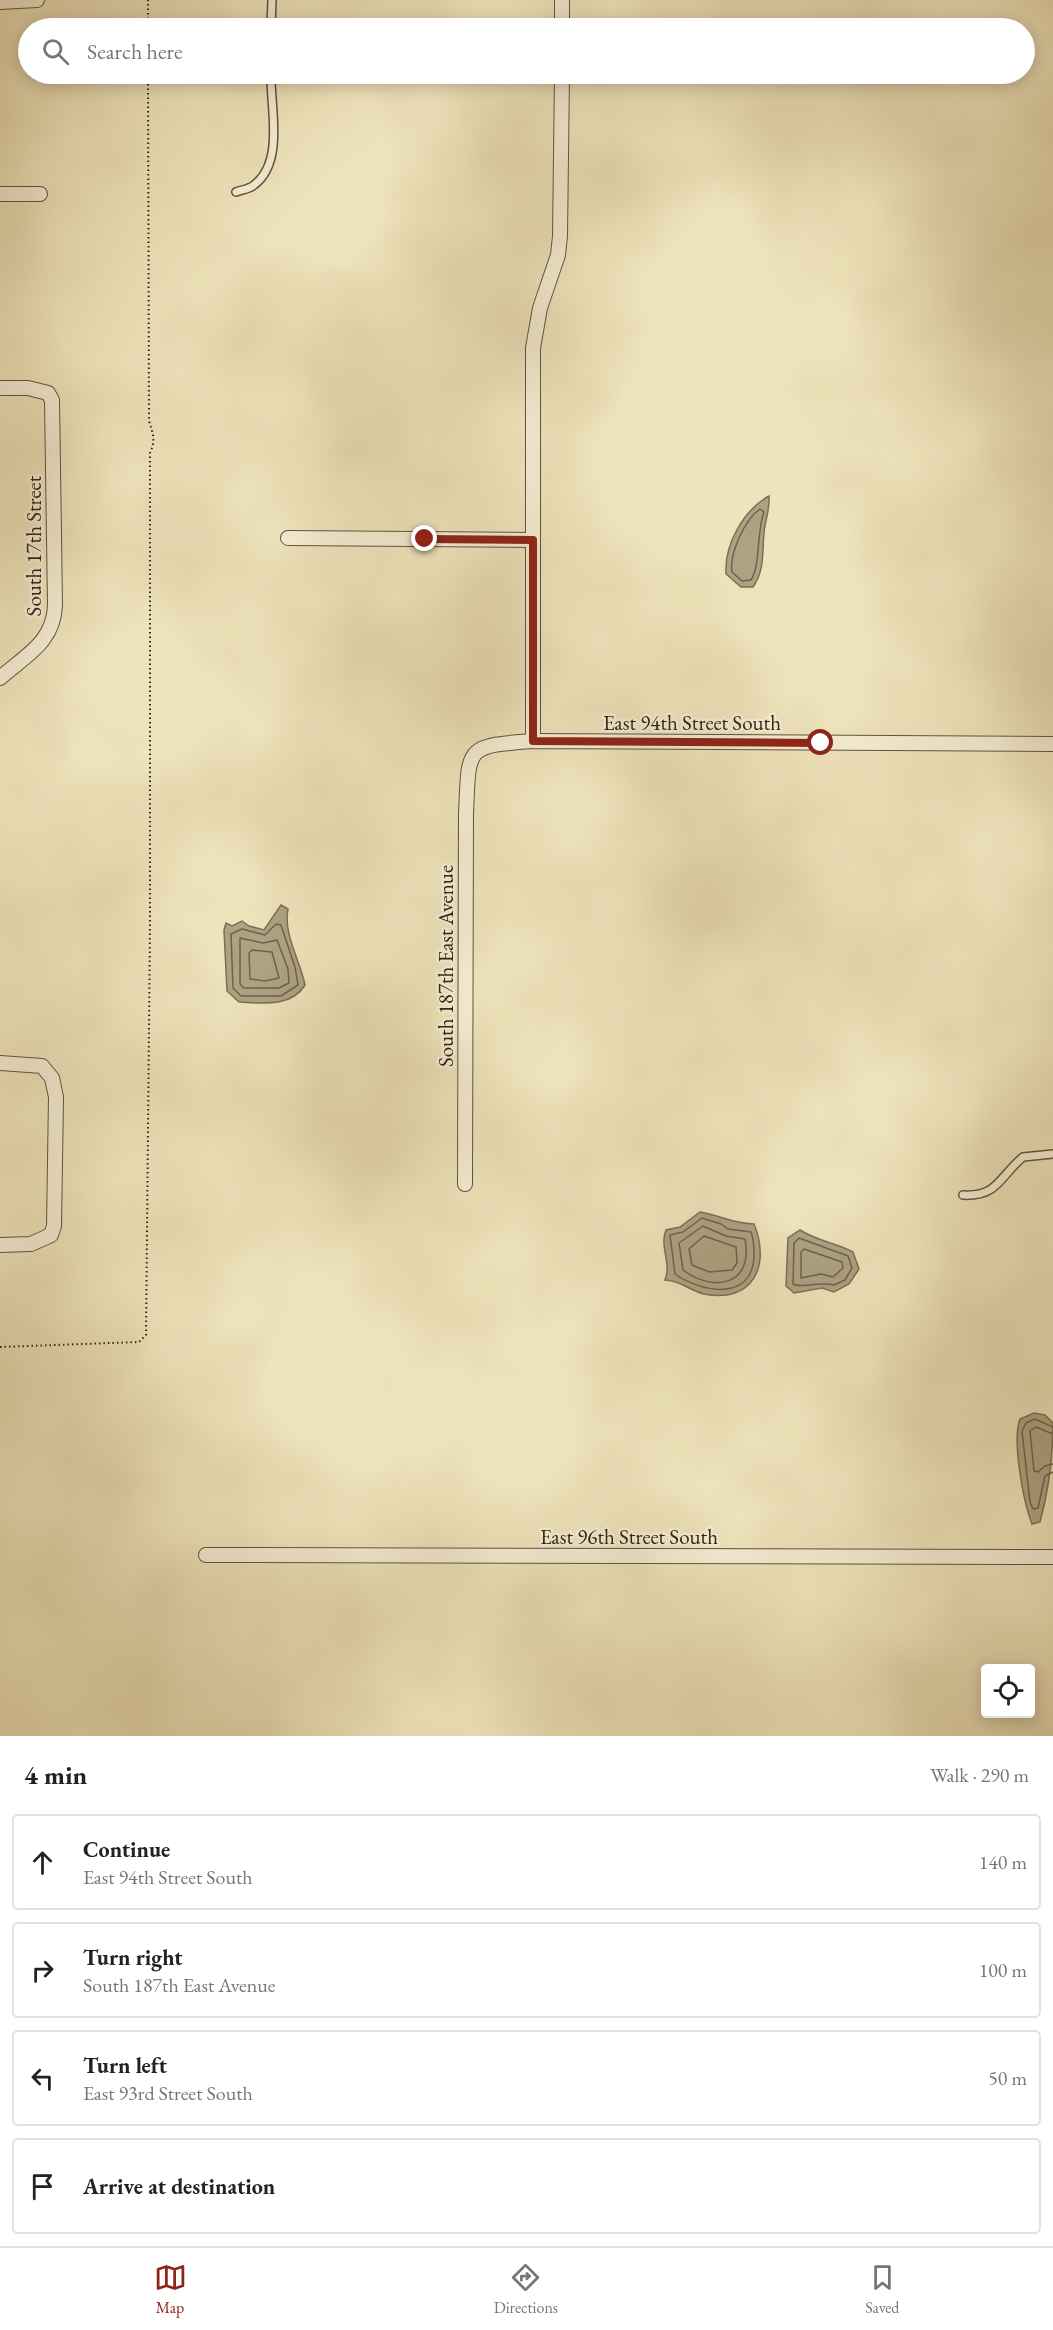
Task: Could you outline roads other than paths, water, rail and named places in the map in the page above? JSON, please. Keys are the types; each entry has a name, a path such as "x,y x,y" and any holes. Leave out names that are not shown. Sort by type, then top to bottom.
{"street":[{"path":"0,2 37,0"},
{"path":"562,0 562,18"},
{"path":"533,741 533,348 540,308 558,255 562,84"},
{"path":"0,194 40,194"},
{"name":"South 17th Street","path":"0,388 28,388 48,393 54,410 55,618 48,636 0,678"},
{"path":"288,538 533,540"},
{"name":"East 94th Street South","path":"476,750 486,745 533,741 1053,744"},
{"name":"South 187th East Avenue","path":"465,1184 466,814 469,763 476,750"},
{"path":"0,1063 31,1063 49,1071 56,1097 56,1218 51,1235 32,1245 0,1245"},
{"name":"East 96th Street South","path":"206,1555 1053,1557"}],"lane":[{"path":"271,18 272,0"},
{"path":"236,192 253,186 269,167 273,142 271,84"},
{"path":"963,1195 981,1196 993,1190 1023,1157 1053,1154"}],"water":[{"path":"769,496 760,574 753,587 741,587 726,574 728,551 744,519 751,510"},
{"path":"281,905 288,909 290,937 305,985 292,998 284,1001 239,1002 227,991 224,930 226,923 232,926 242,921 249,926 264,930"},
{"path":"700,1212 754,1224 759,1239 759,1267 754,1278 746,1287 735,1293 721,1296 704,1294 665,1280 667,1267 664,1236 666,1230 680,1227"},
{"path":"800,1230 853,1252 859,1269 849,1284 834,1292 822,1288 794,1293 786,1286 788,1238"},
{"path":"1034,1413 1045,1415 1053,1423 1053,1436 1050,1473 1043,1510 1040,1522 1032,1524 1022,1486 1017,1441 1020,1419"}]}
